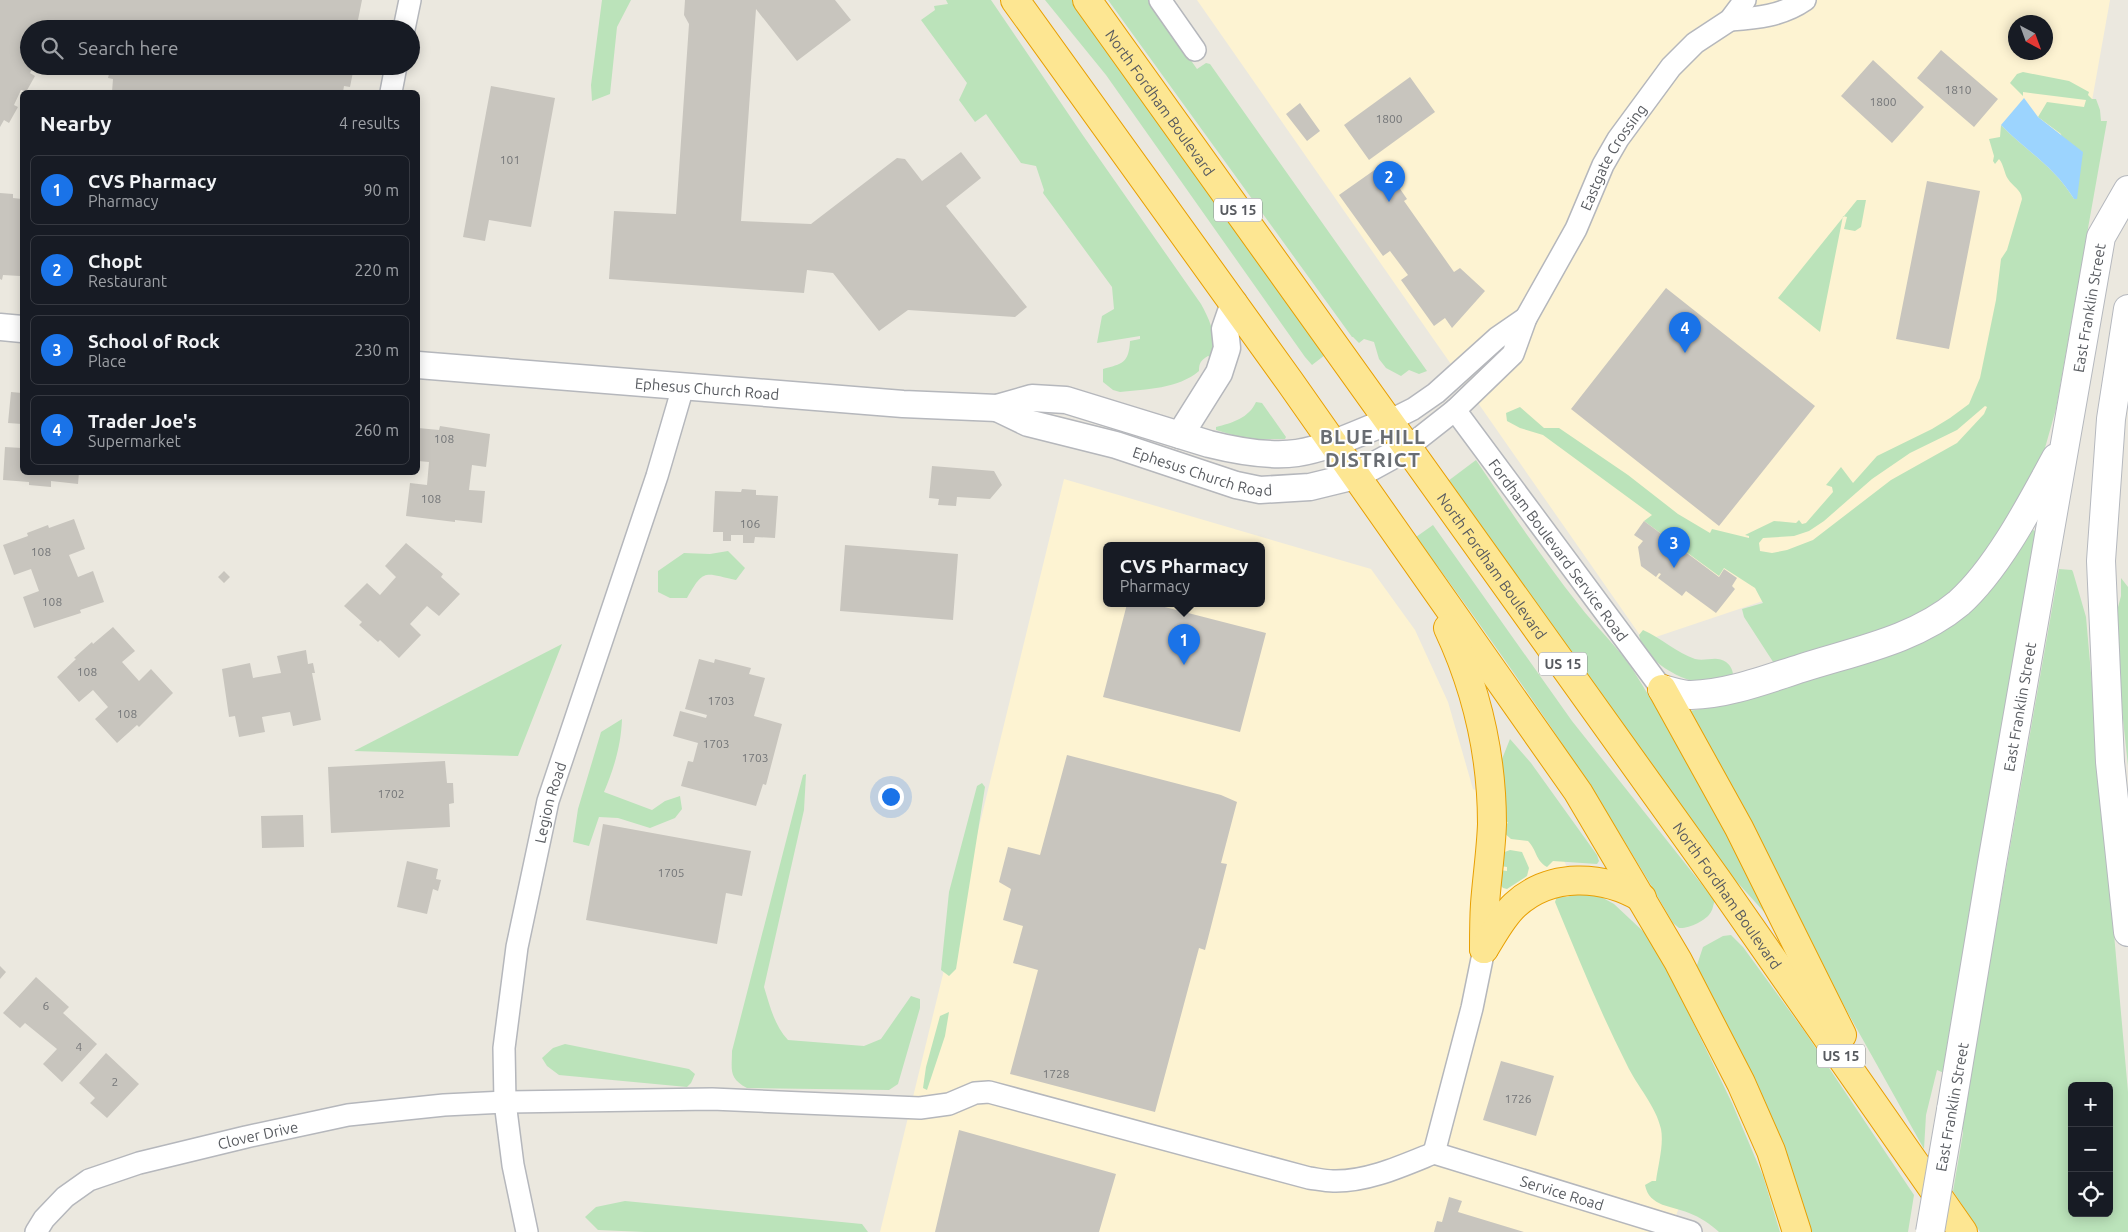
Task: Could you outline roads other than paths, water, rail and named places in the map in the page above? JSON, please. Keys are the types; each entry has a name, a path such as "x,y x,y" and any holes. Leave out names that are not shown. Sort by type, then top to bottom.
{"highway":[{"path":"1016,0 1234,303 1578,792 1678,961 1741,1083 1771,1151 1797,1232"},
{"name":"North Fordham Boulevard","path":"1087,0 1724,889 1963,1232"},
{"path":"1420,568 1460,653 1476,702 1487,750 1492,822 1484,905 1484,949"},
{"path":"1662,690 1777,901 1878,1111"},
{"path":"1484,949 1516,904 1550,885 1577,880 1595,881 1617,886 1642,898"}],"main road":[{"name":"East Franklin Street","path":"1930,1232 2101,237 2128,190"},
{"path":"2128,309 2111,419 2101,562 2110,762 2122,815 2128,932"},
{"path":"1662,690 1690,695 1720,692 1899,638 1930,624 1959,603 1982,579 2027,511 2067,437"}],"street":[{"path":"406,20 410,0"},
{"path":"1160,0 1195,50"},
{"name":"Eastgate Crossing","path":"1408,447 1455,410 1513,354 1526,318 1576,229 1603,165 1618,139 1671,67 1695,43 1730,20 1745,0"},
{"name":"Eastgate Crossing","path":"1730,20 1766,17 1789,9 1805,0"},
{"path":"391,90 394,75"},
{"path":"1180,435 1219,374 1226,348 1225,329 1234,303"},
{"name":"Eastgate Crossing","path":"1390,421 1413,409 1436,393 1497,338 1526,318"},
{"path":"0,327 20,329"},
{"name":"Ephesus Church Road","path":"420,365 904,404 998,408 1032,398 1066,400 1231,450 1266,453 1297,453 1332,443 1390,421"},
{"name":"Legion Road","path":"527,1232 513,1165 505,1102 504,1048 517,947 548,801 648,503 683,387"},
{"name":"Ephesus Church Road","path":"998,408 1028,423 1116,445 1236,485 1260,490 1310,487 1355,476 1408,447"},
{"name":"Fordham Boulevard Service Road","path":"1455,410 1662,690"},
{"path":"1434,1154 1472,1008 1484,949"},
{"name":"Clover Drive","path":"36,1232 44,1219 65,1196 90,1180 139,1162 348,1115 444,1105 505,1102 712,1100 920,1108 949,1104 975,1093 989,1092 1317,1179 1333,1181 1354,1179 1388,1171 1434,1154"},
{"name":"Service Road","path":"1434,1154 1691,1232"}],"water":[{"path":"2024,98 2038,117 2083,152 2077,199 2074,199 2049,168 2001,125"}],"place":[{"name":"Chopt","path":"1389,202"},
{"name":"Trader Joe's","path":"1685,353"},
{"name":"School of Rock","path":"1674,568"},
{"name":"CVS Pharmacy","path":"1184,665"}],"district":[{"name":"BLUE HILL DISTRICT","path":"1373,448"}]}
